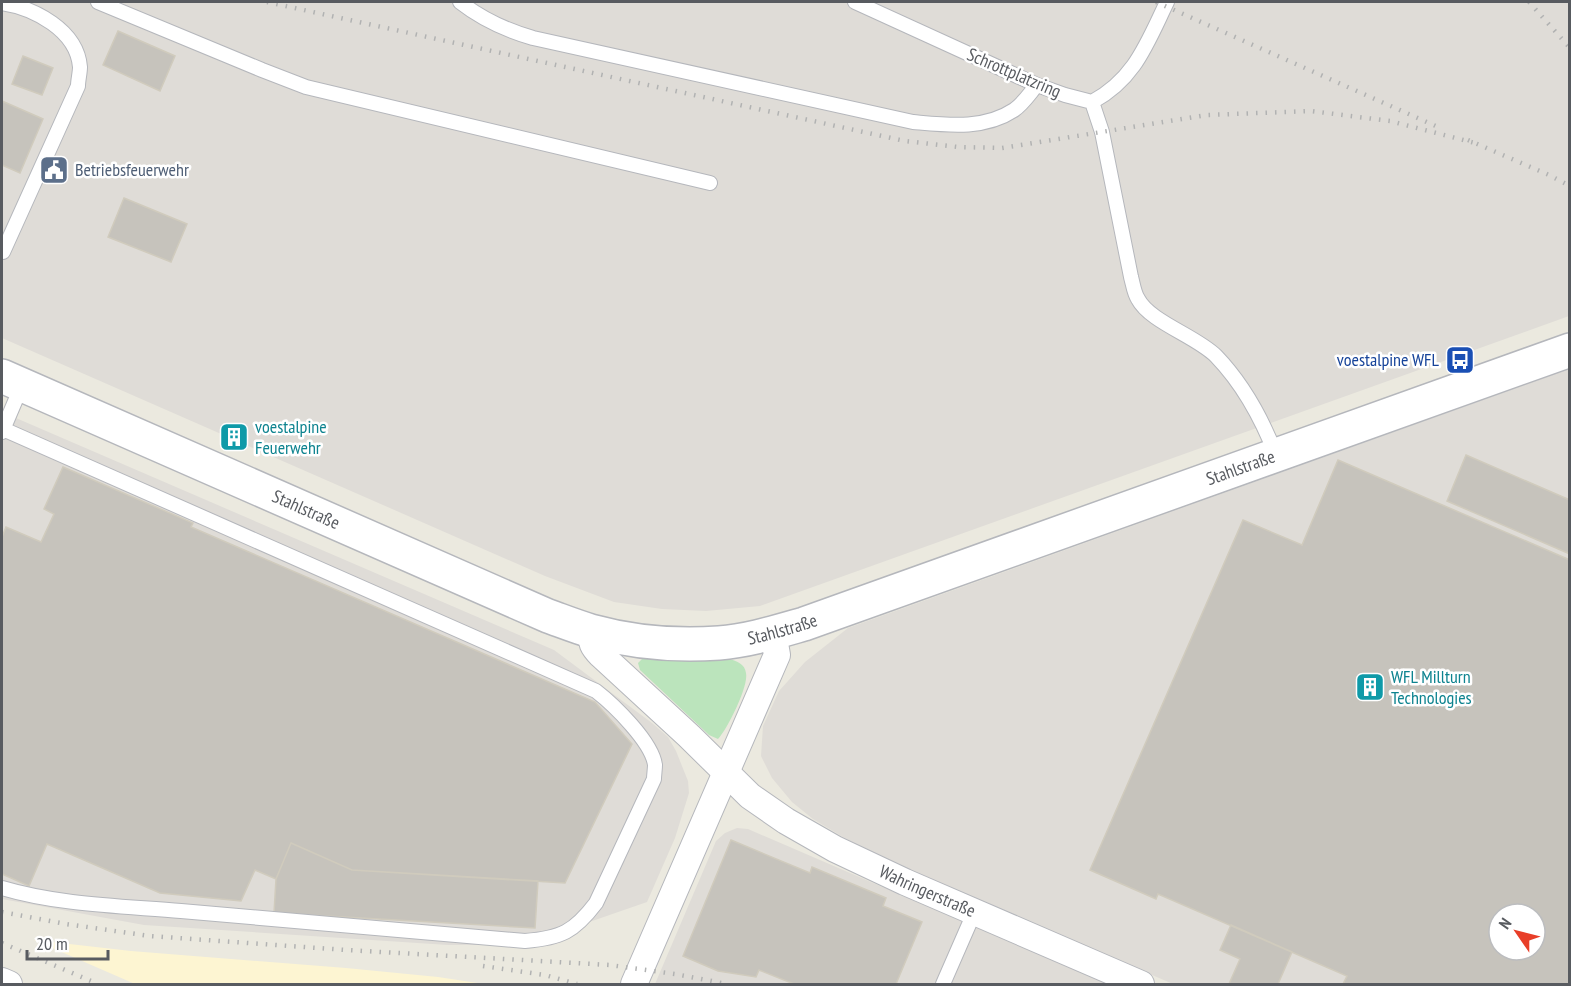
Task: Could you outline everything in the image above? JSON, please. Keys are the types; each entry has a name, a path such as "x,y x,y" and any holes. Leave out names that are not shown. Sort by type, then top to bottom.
{"street":[{"name":"Stahlstraße","path":"12,380 548,616 592,631 641,640 683,644 720,643 804,624 1569,350"},
{"name":"Wahringerstraße","path":"592,631 593,647 750,795 786,821 835,849 974,913 1141,984"},
{"path":"634,984 777,655 773,632"},
{"path":"2,981 9,984"}],"lane":[{"path":"98,2 306,87 710,183"},
{"path":"460,2 502,29 533,38 913,122 954,126 980,123 1001,117 1016,109 1037,85"},
{"name":"Schrottplatzring","path":"855,2 1037,85 1092,102"},
{"path":"1167,2 1151,36 1130,71 1110,92 1092,102 1102,132 1131,277 1137,299 1146,310 1203,345 1238,381 1261,417 1276,456"},
{"path":"2,3 16,5 40,15 63,32 74,46 80,66 78,86 2,251"},
{"path":"2,888 70,901 278,921 525,941 549,939 567,933 582,921 596,903 654,779 655,766 651,753 629,722 612,703 596,691 2,430 12,380"},
{"path":"944,984 974,913"}],"shaded area":[{"path":"2,2 1569,2 1569,316 760,606 706,611 662,609 614,602 545,576 2,338"},
{"path":"1569,369 1569,984 1173,984 910,871 843,837 813,819 792,802 772,778 761,756 763,726 779,691 805,662 848,628"},
{"path":"2,412 554,650 652,723 668,737 676,751 688,781 689,793 675,838 647,902 523,945 448,945 144,925 2,899"},
{"path":"737,828 748,829 1107,984 655,984 716,841 725,833"},
{"path":"34,940 131,951 346,968 484,984 135,984"}],"green space":[{"path":"643,658 729,659 742,665 746,673 744,688 732,718 718,739 709,735 640,670 638,663"}],"building":[{"path":"118,31 175,56 160,91 103,65"},
{"path":"23,56 53,68 42,95 12,84"},
{"path":"2,101 43,119 20,173 2,165"},
{"path":"124,198 187,224 171,262 108,237"},
{"name":"voestalpine Feuerwehr","path":"226,430 243,437 241,443 224,436"},
{"path":"1466,455 1570,500 1570,554 1447,501"},
{"name":"WFL Millturn Technologies","path":"1338,460 1570,560 1570,984 1343,984 1347,976 1158,894 1156,899 1090,870 1243,520 1302,545"},
{"path":"63,467 193,523 191,527 595,702 632,744 565,883 352,870 291,843 276,879 255,870 241,901 160,893 47,844 29,886 2,874 2,537 6,527 41,542 54,514 44,509"},
{"path":"731,840 810,873 812,867 886,898 883,906 922,922 896,984 794,984 759,970 756,977 718,971 683,956"},
{"path":"291,843 352,870 538,881 535,928 274,913 276,879"},
{"path":"1231,925 1292,952 1278,984 1229,984 1240,959 1220,950"}],"railway":[{"path":"267,2 905,141 958,147 1002,148 1207,115 1311,111 1390,121 1475,143"},
{"path":"1156,2 1438,127"},
{"path":"1529,2 1570,48"},
{"path":"1468,140 1570,186"},
{"path":"2,912 150,936 610,965 727,984"},
{"path":"2,943 98,984"},
{"path":"483,966 545,975 577,984"}],"place":[{"name":"Betriebsfeuerwehr","path":"54,170"},
{"name":"voestalpine WFL","path":"1460,360"},
{"name":"voestalpine Feuerwehr","path":"234,437"},
{"name":"WFL Millturn Technologies","path":"1370,687"}]}
